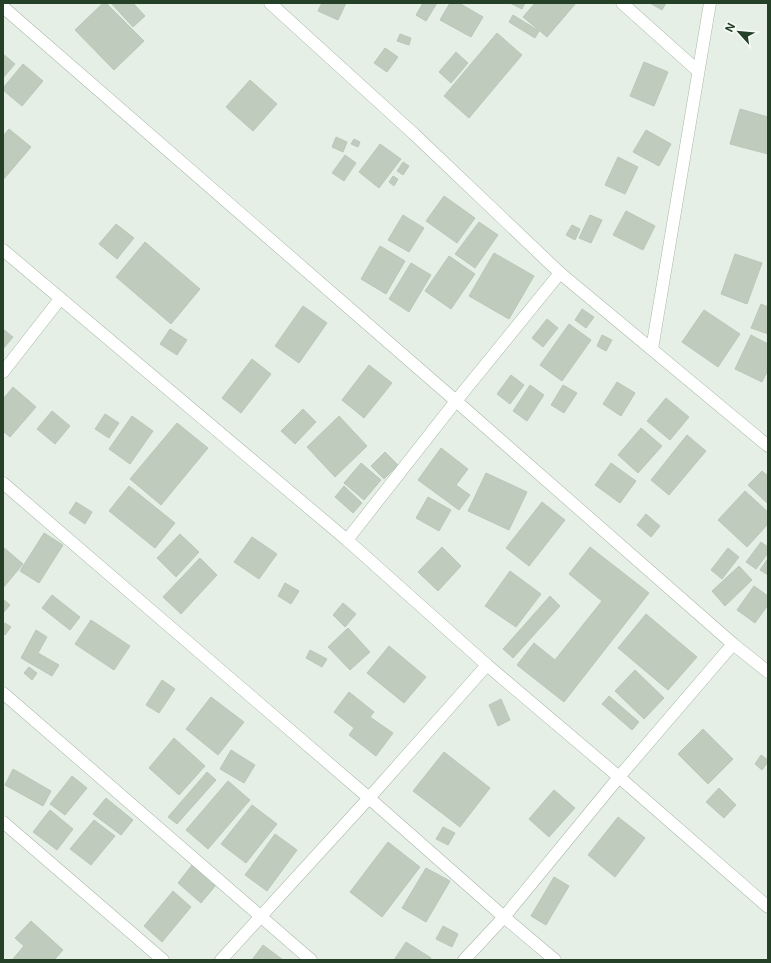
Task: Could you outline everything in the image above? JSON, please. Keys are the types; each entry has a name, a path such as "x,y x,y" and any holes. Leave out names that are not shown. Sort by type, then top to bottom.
{"street":[{"path":"270,3 414,134 560,273 768,446"},
{"path":"622,3 698,71"},
{"path":"652,349 710,3"},
{"path":"3,7 733,644 768,672"},
{"path":"3,250 347,540 487,664 768,907"},
{"path":"347,540 456,401 560,273"},
{"path":"3,372 60,299"},
{"path":"3,483 369,798 504,918 555,960"},
{"path":"464,960 504,918 619,777 733,644"},
{"path":"221,960 369,798 487,664"},
{"path":"3,693 311,960"},
{"path":"3,822 163,960"}],"building":[{"path":"103,3 106,3 144,41 114,70 75,30"},
{"path":"111,3 133,3 145,16 133,27"},
{"path":"322,3 346,3 338,20 318,11"},
{"path":"423,3 437,3 426,21 416,15"},
{"path":"450,3 459,3 483,17 471,37 440,20"},
{"path":"510,3 525,3 522,9"},
{"path":"535,3 576,3 547,37 523,17"},
{"path":"650,3 666,3 662,10"},
{"path":"513,15 539,31 535,38 509,22"},
{"path":"497,33 522,55 469,118 444,96"},
{"path":"400,34 411,38 409,45 397,41"},
{"path":"385,48 398,57 387,72 374,63"},
{"path":"456,52 468,63 451,83 439,72"},
{"path":"3,54 15,64 3,78"},
{"path":"644,62 668,72 654,106 630,96"},
{"path":"23,64 43,81 22,106 3,90 3,88"},
{"path":"250,80 277,104 253,131 226,107"},
{"path":"740,109 768,117 768,154 730,144"},
{"path":"9,129 31,147 3,180 3,136"},
{"path":"646,130 671,144 659,166 633,152"},
{"path":"336,137 347,142 343,152 332,147"},
{"path":"354,139 360,142 358,147 351,144"},
{"path":"380,144 401,159 379,188 359,172"},
{"path":"345,155 356,163 344,181 332,173"},
{"path":"618,157 638,167 625,194 605,185"},
{"path":"403,162 409,166 403,175 397,171"},
{"path":"393,176 398,179 394,186 389,182"},
{"path":"444,196 475,218 457,243 426,221"},
{"path":"626,211 655,226 643,250 613,235"},
{"path":"403,215 424,228 409,252 388,240"},
{"path":"590,215 602,220 591,243 579,238"},
{"path":"479,222 498,235 475,268 455,254"},
{"path":"116,224 134,238 117,259 99,244"},
{"path":"572,225 580,229 575,240 566,235"},
{"path":"145,242 200,289 171,324 116,277"},
{"path":"380,246 405,261 386,294 361,279"},
{"path":"494,253 534,276 509,319 469,296"},
{"path":"735,254 762,263 747,304 721,294"},
{"path":"449,256 475,274 451,309 425,291"},
{"path":"411,263 431,275 409,312 389,299"},
{"path":"761,304 768,307 768,334 751,328"},
{"path":"303,306 327,323 299,363 275,346"},
{"path":"582,309 594,317 586,328 575,320"},
{"path":"704,310 740,334 718,367 682,342"},
{"path":"547,319 558,328 543,347 532,338"},
{"path":"569,324 591,340 562,381 540,365"},
{"path":"3,329 13,337 3,349"},
{"path":"170,329 187,340 177,355 160,344"},
{"path":"602,335 612,340 606,351 597,346"},
{"path":"751,335 768,344 768,370 762,382 735,369"},
{"path":"252,359 271,374 241,413 222,398"},
{"path":"369,365 392,383 364,418 342,400"},
{"path":"511,375 524,385 510,404 497,394"},
{"path":"617,382 635,393 621,416 603,404"},
{"path":"530,385 544,395 527,421 513,411"},
{"path":"563,385 577,393 564,413 551,405"},
{"path":"13,387 36,407 10,437 3,431 3,399"},
{"path":"666,398 689,417 670,440 647,421"},
{"path":"303,409 316,422 295,444 281,431"},
{"path":"52,411 70,426 55,444 37,429"},
{"path":"105,414 119,423 109,438 95,429"},
{"path":"132,416 153,431 130,464 109,449"},
{"path":"339,416 367,446 335,477 307,447"},
{"path":"177,423 208,448 161,505 130,479"},
{"path":"641,428 662,446 638,473 618,455"},
{"path":"687,435 706,451 669,495 651,480"},
{"path":"441,448 468,469 456,485 470,495 459,510 418,480"},
{"path":"385,452 398,465 384,479 371,466"},
{"path":"361,463 381,480 364,500 344,483"},
{"path":"611,463 636,481 620,503 595,485"},
{"path":"762,471 768,476 768,504 748,485"},
{"path":"486,473 527,492 509,530 468,511"},
{"path":"129,486 175,523 155,548 109,511"},
{"path":"344,486 362,503 353,513 335,497"},
{"path":"745,491 768,512 768,524 747,547 718,520"},
{"path":"428,497 451,510 439,531 416,518"},
{"path":"76,502 92,512 85,524 69,513"},
{"path":"542,502 565,520 529,566 506,548"},
{"path":"646,514 660,526 651,537 637,525"},
{"path":"44,533 63,545 39,583 20,571"},
{"path":"180,534 199,552 176,577 157,558"},
{"path":"252,537 277,554 259,579 234,562"},
{"path":"761,542 768,547 768,553 756,569 746,562"},
{"path":"3,547 23,564 3,588"},
{"path":"442,547 461,566 438,591 418,572"},
{"path":"590,547 649,593 564,702 517,665 534,643 555,660 602,601 569,574"},
{"path":"728,548 739,557 722,579 711,570"},
{"path":"200,558 217,575 181,614 163,597"},
{"path":"767,560 768,561 768,575 760,570"},
{"path":"739,566 752,580 725,606 712,591"},
{"path":"510,571 541,594 516,627 485,606"},
{"path":"285,583 299,591 291,604 278,596"},
{"path":"754,586 768,596 768,605 755,623 737,610"},
{"path":"52,595 80,617 70,630 42,608"},
{"path":"550,596 560,606 513,658 503,649"},
{"path":"3,599 10,605 3,613"},
{"path":"343,603 356,614 345,627 333,615"},
{"path":"646,614 697,657 668,690 618,648"},
{"path":"91,620 130,646 114,670 75,644"},
{"path":"5,623 11,627 5,635 3,633 3,626"},
{"path":"348,628 370,652 350,670 328,647"},
{"path":"36,630 47,637 38,653 59,665 52,676 21,658"},
{"path":"389,646 426,677 404,703 367,673"},
{"path":"310,650 327,659 322,667 306,658"},
{"path":"29,667 37,673 32,680 24,673"},
{"path":"635,670 664,698 644,719 615,691"},
{"path":"162,680 175,689 159,713 146,705"},
{"path":"349,692 374,712 370,717 393,733 376,756 349,735 354,728 334,712"},
{"path":"609,696 639,722 632,730 602,704"},
{"path":"211,697 244,722 218,755 186,729"},
{"path":"501,699 510,720 498,726 489,705"},
{"path":"703,729 733,759 708,784 678,754"},
{"path":"174,738 205,766 179,795 149,768"},
{"path":"231,750 255,765 244,783 220,769"},
{"path":"444,752 490,788 460,827 413,791"},
{"path":"761,755 768,760 762,770 755,764"},
{"path":"13,769 51,791 43,806 5,785"},
{"path":"207,772 216,780 177,824 168,817"},
{"path":"72,776 87,788 65,815 50,804"},
{"path":"228,781 250,800 208,849 186,830"},
{"path":"719,788 736,805 724,818 706,802"},
{"path":"554,790 575,808 549,837 529,819"},
{"path":"106,798 133,820 121,835 93,814"},
{"path":"252,805 277,824 246,863 221,844"},
{"path":"50,810 73,829 57,850 33,832"},
{"path":"618,817 645,838 615,877 588,855"},
{"path":"94,820 115,836 91,865 70,849"},
{"path":"443,827 455,833 448,845 436,839"},
{"path":"275,834 297,850 267,891 245,875"},
{"path":"388,842 420,867 382,917 350,892"},
{"path":"192,865 216,885 201,903 178,883"},
{"path":"426,868 450,881 426,922 402,908"},
{"path":"554,877 569,886 546,925 531,916"},
{"path":"173,891 191,907 162,942 144,926"},
{"path":"31,921 63,950 54,960 12,960 24,946 15,938"},
{"path":"443,926 458,934 452,947 436,939"},
{"path":"406,942 431,958 430,960 394,960"},
{"path":"263,945 283,960 252,960"}]}
